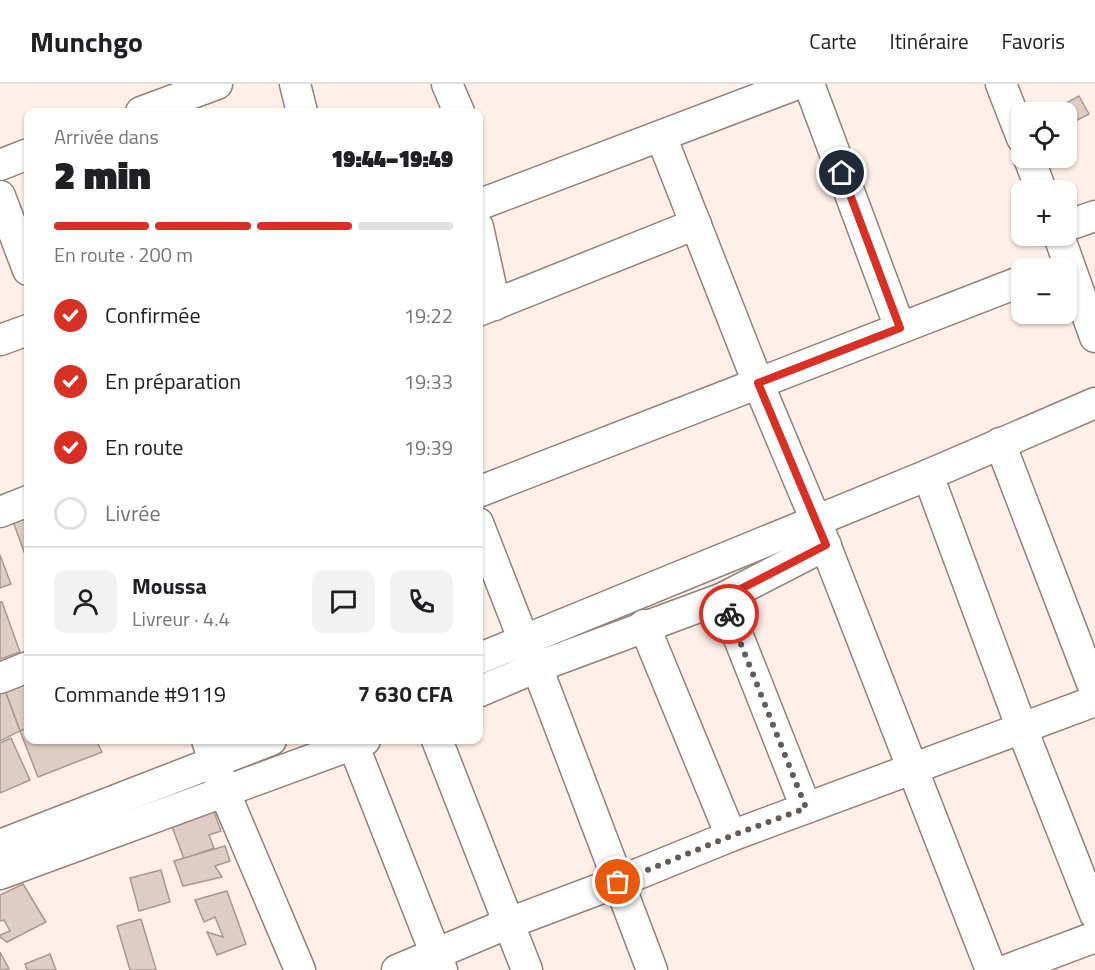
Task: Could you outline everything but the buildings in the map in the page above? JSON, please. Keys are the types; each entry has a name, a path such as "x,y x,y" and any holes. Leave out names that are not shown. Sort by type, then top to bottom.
{"street":[{"path":"170,107 217,84"},
{"path":"295,84 301,108"},
{"path":"447,84 457,108"},
{"path":"483,202 796,84"},
{"path":"809,84 900,328"},
{"path":"1001,84 1011,110"},
{"path":"661,136 758,383 821,533 991,970"},
{"path":"0,165 24,156"},
{"path":"0,196 24,259"},
{"path":"1077,222 1095,216"},
{"path":"483,272 487,308 696,224"},
{"path":"1060,256 1095,337"},
{"path":"483,490 1011,285"},
{"path":"0,340 24,331"},
{"path":"483,659 530,654 644,625 723,598 821,533 928,475 1095,403"},
{"path":"1000,443 1095,692"},
{"path":"928,475 1022,729 1095,914"},
{"path":"0,512 24,503"},
{"path":"483,688 530,654 821,533"},
{"path":"483,536 652,970"},
{"path":"723,598 806,808"},
{"path":"644,625 731,836"},
{"path":"0,678 24,669"},
{"path":"397,970 439,962 509,923 731,836 1095,701"},
{"path":"0,845 211,750 247,744"},
{"path":"0,873 353,744"},
{"path":"360,744 439,962"},
{"path":"439,744 527,970"},
{"path":"211,750 224,791 295,969"},
{"path":"1007,970 1095,937"}],"way so far":[{"path":"618,882 806,808 729,614"}],"route":[{"path":"729,614 723,598 826,545 758,383 900,328 842,173"}]}
